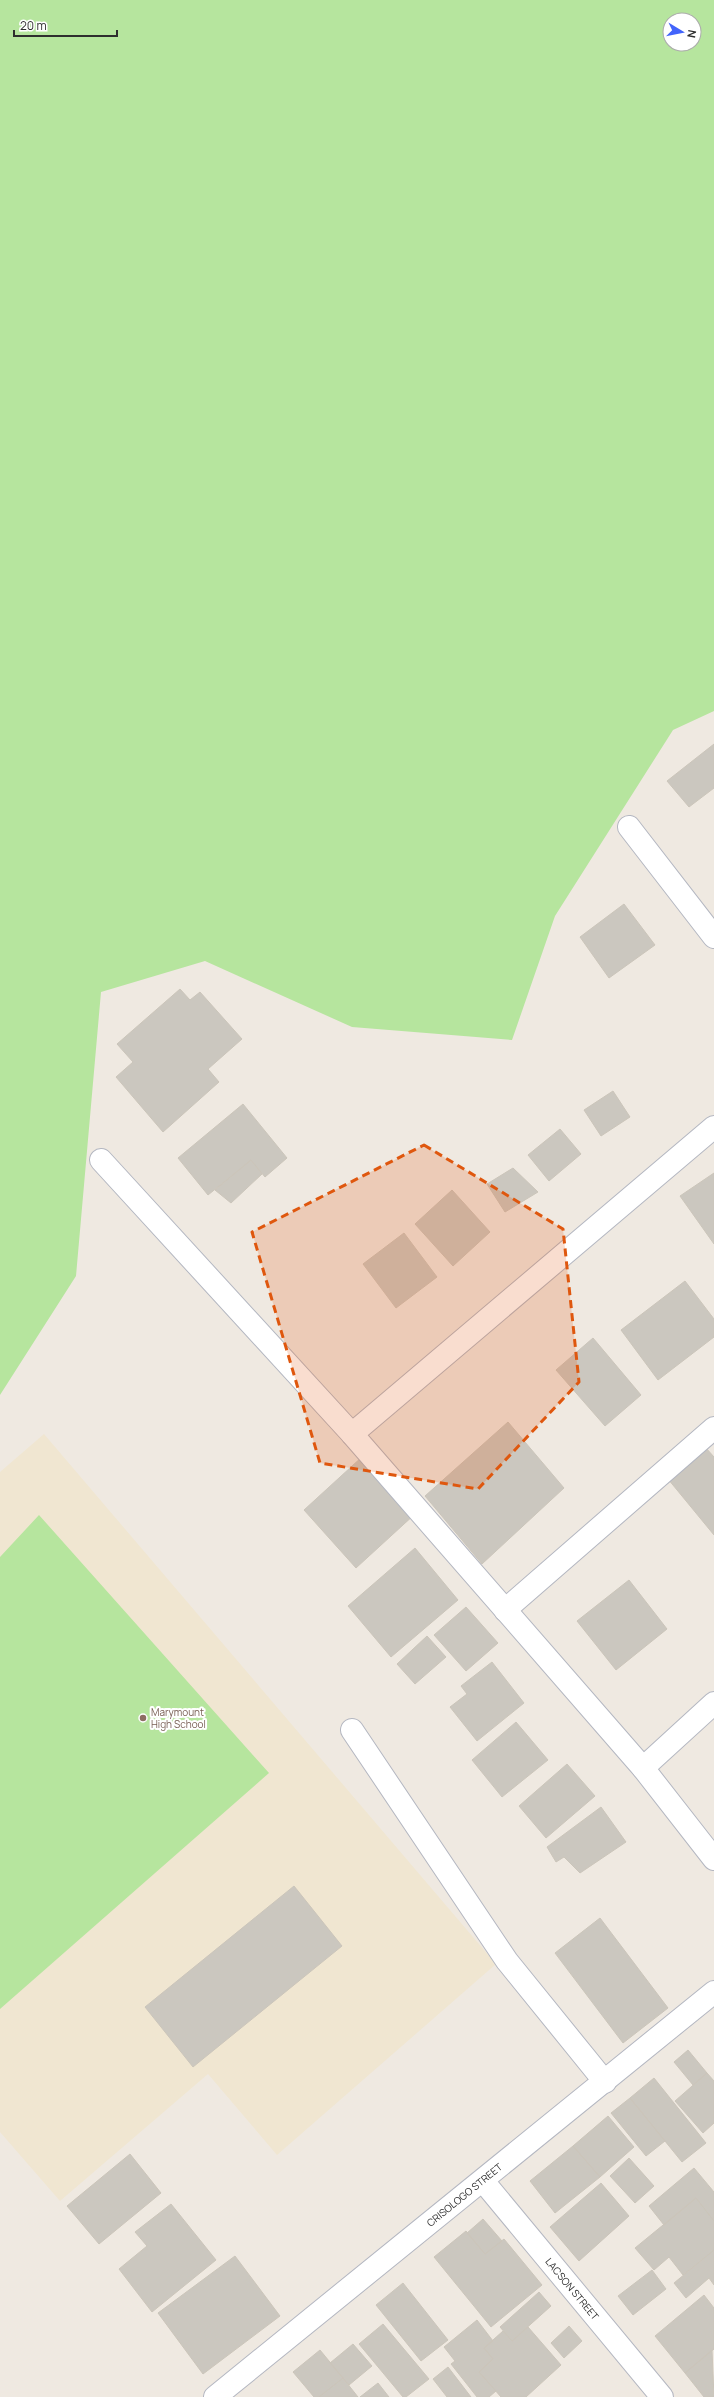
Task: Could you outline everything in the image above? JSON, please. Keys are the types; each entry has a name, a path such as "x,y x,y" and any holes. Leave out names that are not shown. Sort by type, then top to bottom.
{"street":[{"path":"628,827 714,937"},
{"path":"352,1434 714,1127"},
{"path":"101,1160 352,1434 643,1768 714,1859"},
{"path":"505,1610 714,1428"},
{"path":"643,1768 714,1703"},
{"path":"352,1730 507,1961 605,2082"},
{"name":"CRISOLOGO STREET","path":"221,2395 714,1992"},
{"name":"LACSON STREET","path":"483,2181 662,2397"}],"highlighted area":[{"path":"424,1145 563,1229 579,1382 478,1489 320,1463 252,1232"}],"shaded area":[{"name":"Marymount High School","path":"44,1434 496,1964 277,2155 208,2074 60,2201 0,2132 0,1472"}],"green space":[{"path":"0,0 714,0 714,711 673,730 555,916 512,1040 352,1027 205,961 101,992 76,1276 0,1395"},
{"path":"39,1515 269,1773 0,2009 0,1557"}],"building":[{"path":"714,744 714,788 689,807 667,781"},
{"path":"624,904 655,945 609,978 580,937"},
{"path":"180,989 190,1000 200,992 242,1039 208,1069 219,1082 163,1132 116,1077 133,1062 117,1044"},
{"path":"613,1091 630,1117 601,1136 584,1110"},
{"path":"243,1104 287,1158 265,1177 251,1160 208,1195 178,1158"},
{"path":"560,1129 581,1154 549,1181 528,1155"},
{"path":"251,1160 262,1174 231,1203 215,1190"},
{"path":"513,1168 538,1192 505,1212 487,1184"},
{"path":"714,1173 714,1244 680,1196"},
{"path":"452,1190 490,1232 453,1266 415,1224"},
{"path":"404,1233 437,1277 396,1308 363,1264"},
{"path":"685,1281 714,1319 714,1337 658,1380 621,1330"},
{"path":"593,1338 641,1395 605,1426 556,1370"},
{"path":"508,1422 564,1488 482,1564 425,1496"},
{"path":"706,1448 714,1457 714,1535 668,1479"},
{"path":"363,1456 415,1514 356,1568 304,1510"},
{"path":"415,1548 458,1600 391,1657 348,1606"},
{"path":"629,1580 667,1629 616,1670 577,1621"},
{"path":"466,1607 498,1643 466,1671 434,1635"},
{"path":"427,1636 446,1657 415,1684 397,1664"},
{"path":"492,1662 524,1703 477,1741 450,1707 467,1694 461,1686"},
{"path":"516,1722 548,1760 502,1797 472,1760"},
{"path":"567,1764 595,1796 546,1838 519,1806"},
{"path":"601,1807 626,1842 580,1873 564,1857 556,1862 547,1847"},
{"path":"294,1886 342,1946 193,2067 145,2007"},
{"path":"600,1918 668,2008 623,2043 555,1953"},
{"path":"688,2050 707,2073 693,2085 674,2062"},
{"path":"707,2073 714,2081 714,2123 703,2133 675,2101"},
{"path":"654,2078 706,2143 682,2162 630,2098"},
{"path":"630,2098 665,2141 646,2156 611,2113"},
{"path":"608,2116 634,2147 600,2177 573,2146"},
{"path":"573,2146 600,2177 555,2213 530,2181"},
{"path":"130,2154 161,2193 99,2244 67,2206"},
{"path":"629,2158 654,2186 635,2203 610,2176"},
{"path":"694,2168 714,2192 714,2221 696,2198 664,2225 649,2206"},
{"path":"601,2183 629,2216 579,2261 550,2227"},
{"path":"696,2198 714,2221 714,2250 683,2275 669,2257 654,2270 635,2248"},
{"path":"171,2204 216,2260 152,2312 119,2269 147,2246 135,2232"},
{"path":"483,2219 502,2241 485,2254 467,2233"},
{"path":"466,2231 485,2254 504,2239 542,2285 491,2327 434,2257"},
{"path":"714,2250 714,2285 709,2278 686,2298 674,2283"},
{"path":"235,2256 280,2316 203,2374 158,2313"},
{"path":"652,2270 666,2289 633,2315 618,2296"},
{"path":"403,2283 448,2340 421,2361 376,2305"},
{"path":"539,2292 551,2306 512,2341 500,2327"},
{"path":"704,2295 714,2308 714,2349 685,2373 655,2336"},
{"path":"477,2320 493,2341 484,2348 493,2359 479,2372 496,2391 489,2397 477,2397 451,2364 455,2361 444,2347"},
{"path":"383,2324 429,2379 406,2397 403,2397 359,2344"},
{"path":"569,2326 582,2341 564,2358 551,2343"},
{"path":"528,2327 561,2365 526,2397 501,2397 479,2372 493,2359 484,2348 503,2331 512,2341"},
{"path":"353,2344 372,2366 349,2385 330,2363"},
{"path":"320,2350 343,2378 319,2397 314,2397 293,2372"},
{"path":"712,2350 714,2397 704,2397 685,2373"},
{"path":"448,2367 471,2397 447,2397 433,2379"},
{"path":"343,2378 358,2397 319,2397"},
{"path":"378,2383 389,2397 360,2397"}],"place":[{"name":"Marymount High School","path":"143,1718"}]}
